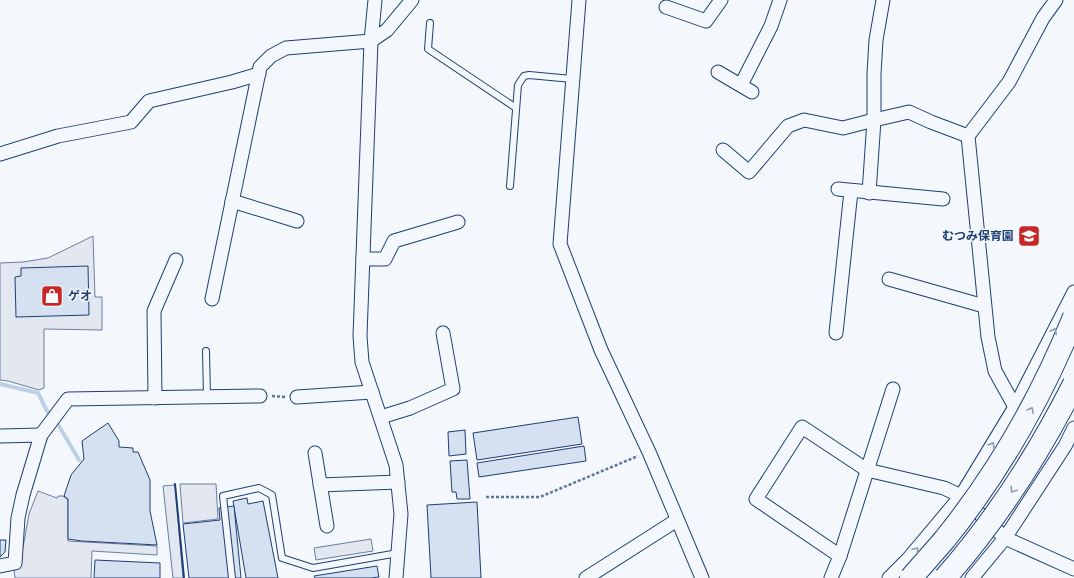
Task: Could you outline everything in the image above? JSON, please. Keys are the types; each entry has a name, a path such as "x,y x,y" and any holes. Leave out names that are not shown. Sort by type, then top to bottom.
{"highway":[{"path":"911,578 945,538 974,500 1016,437 1060,351 1074,317"},
{"path":"945,578 997,512 1028,467 1074,384"}],"street":[{"path":"374,0 371,41 360,336 362,362 396,465 401,514 396,578"},
{"path":"212,299 260,67 271,56 286,48 371,41 387,30 412,0"},
{"path":"579,0 560,244 601,350 649,452 702,578"},
{"path":"666,6 706,21 721,0"},
{"path":"741,85 772,26 780,0"},
{"path":"869,193 874,120 876,54 883,0"},
{"path":"1015,407 995,371 988,337 968,136 1009,82 1043,18 1056,0"},
{"path":"718,72 752,92"},
{"path":"0,154 58,136 131,122 149,101 232,82 259,74"},
{"path":"723,150 749,172 788,126 804,120 843,128 909,112 968,136"},
{"path":"836,333 844,190 943,198"},
{"path":"232,202 297,221"},
{"path":"363,259 385,259 394,240 458,222"},
{"path":"155,398 154,311 176,260"},
{"path":"889,279 984,306"},
{"path":"889,578 909,558 961,496 1015,407 1074,292"},
{"path":"381,417 410,408 453,389 443,333"},
{"path":"831,578 840,556 893,389"},
{"path":"297,397 372,392"},
{"path":"0,566 15,563 18,518 23,495 41,435 68,399 260,396"},
{"path":"840,556 756,499 802,427 867,470 944,488 961,496 1005,538 1074,569"},
{"path":"972,578 1005,538 1065,446 1074,428"},
{"path":"0,436 41,435"},
{"path":"315,453 327,526"},
{"path":"320,485 398,482"},
{"path":"586,578 677,520"}],"lane":[{"path":"430,23 428,49 516,108"},
{"path":"510,186 518,85 524,76 529,75 572,79"},
{"path":"206,351 207,397"},
{"path":"232,578 223,496 259,488 272,495 282,558 313,568 398,553"}],"path":[{"path":"260,396 297,397"},
{"path":"486,497 540,497 649,452"}],"shaded area":[{"path":"93,236 95,297 102,297 102,330 44,329 44,388 39,390 0,380 0,263 23,262 48,258"},
{"path":"180,484 216,484 218,519 183,523"},
{"path":"175,485 183,578 173,578 163,486"},
{"path":"38,491 57,498 58,496 63,496 68,500 68,541 157,546 157,555 92,551 91,578 15,578 14,570 22,553 29,514"},
{"path":"371,539 373,551 316,560 314,548"}],"building":[{"name":"ゲオ","path":"88,266 89,315 16,317 15,277 21,276 21,268"},
{"path":"578,417 582,444 477,460 473,433"},
{"path":"108,423 119,441 119,447 133,448 133,452 138,452 150,480 150,511 157,545 68,539 68,499 64,496 71,475 84,459 82,441"},
{"path":"465,430 466,454 449,456 448,432"},
{"path":"584,446 586,461 479,477 477,463"},
{"path":"467,460 470,499 457,499 456,492 452,492 450,461"},
{"path":"247,498 248,504 263,501 278,578 246,578 233,501"},
{"path":"477,502 481,578 431,578 427,505"},
{"path":"234,506 241,578 189,578 183,524 220,520 219,508"},
{"path":"0,540 6,540 5,552 0,557"},
{"path":"95,560 160,563 160,578 94,578"},
{"path":"377,566 379,577 315,578 314,576"}],"waterway":[{"path":"0,384 38,393 47,411 59,426 79,460"}],"wall":[{"path":"175,484 184,578"}],"place":[{"name":"むつみ保育園","path":"1029,236"},
{"name":"ゲオ","path":"52,296"}]}
